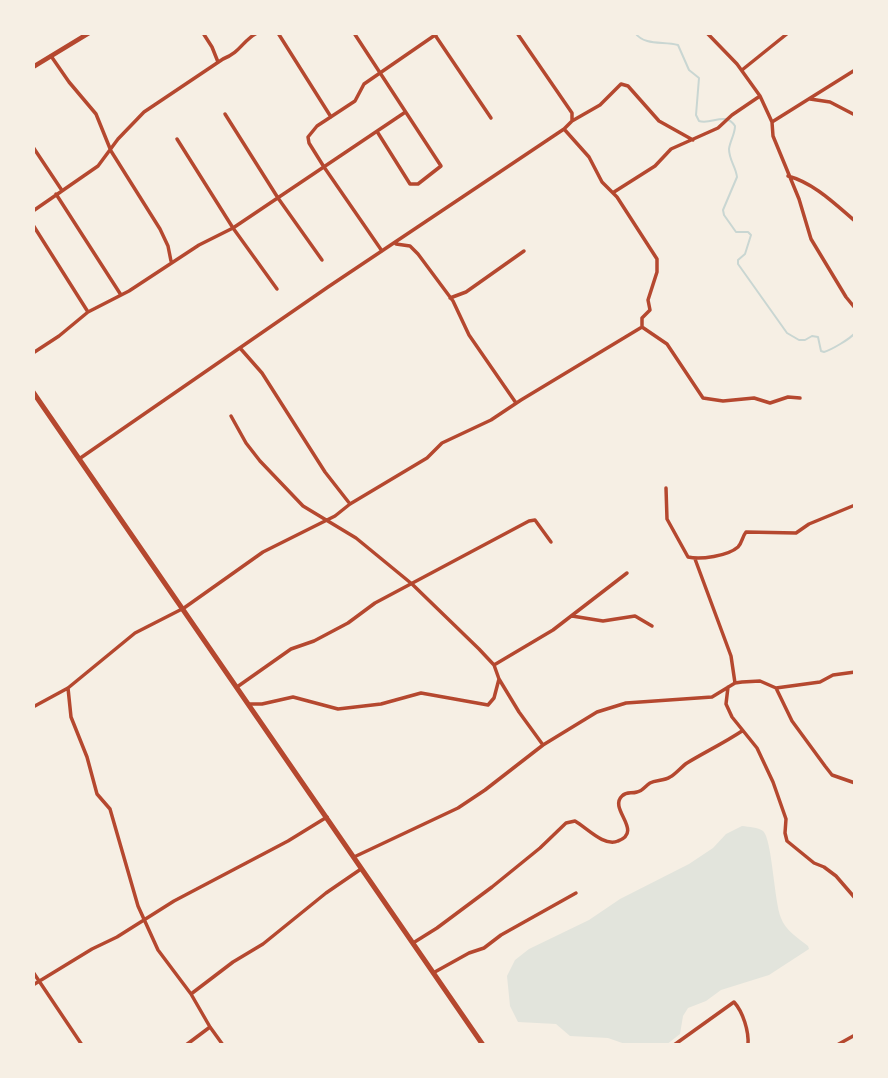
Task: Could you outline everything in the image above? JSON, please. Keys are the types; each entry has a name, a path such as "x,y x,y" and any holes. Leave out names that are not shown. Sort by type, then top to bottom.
{"main road":[{"path":"33,392 483,1045"}],"street":[{"path":"34,65 89,33"},
{"path":"203,33 218,62"},
{"path":"33,211 97,166 125,131 145,112 218,62 235,54 248,38 257,33"},
{"path":"278,33 331,117"},
{"path":"354,33 441,166 418,184 410,184 378,132"},
{"path":"517,33 572,113 572,121"},
{"path":"707,33 742,70 760,96 772,122 773,136 799,199 811,239 839,288 855,308"},
{"path":"742,70 788,33"},
{"path":"382,251 309,143 308,137 317,126 355,101 364,84 437,34 491,118"},
{"path":"51,56 96,114 111,151 160,229 171,261"},
{"path":"772,122 855,70"},
{"path":"79,459 572,121 600,105 621,83 628,86 659,121 693,140"},
{"path":"613,193 654,166 671,149 725,122 760,96"},
{"path":"810,99 830,102 855,115"},
{"path":"33,353 89,312 121,295 171,261 233,228 404,113"},
{"path":"225,114 278,198 322,260"},
{"path":"564,129 589,157 602,182 613,193 657,259 657,272 648,300 650,310 642,318 642,327"},
{"path":"177,139 233,228 277,289"},
{"path":"33,147 62,190"},
{"path":"788,176 814,188 855,221"},
{"path":"56,194 121,295"},
{"path":"33,225 89,312"},
{"path":"394,244 410,246 450,298 469,335 516,402"},
{"path":"450,298 466,292 524,251"},
{"path":"642,327 667,344 702,398 723,401 754,398 769,403 788,397 800,398"},
{"path":"33,707 68,688 135,633 184,608 263,552 325,521 427,458 442,443 491,420 516,402 642,327"},
{"path":"240,348 262,373 316,459 350,504"},
{"path":"231,416 260,461 303,506 356,538 412,584 494,665 499,679 519,712 543,745"},
{"path":"666,488 667,519 688,557 695,559 716,556 737,548 746,532 796,533 809,524 855,505"},
{"path":"237,687 291,649 337,629 375,603 529,520 540,524 551,542"},
{"path":"695,559 731,656 734,684"},
{"path":"494,665 572,616 627,573"},
{"path":"572,616 603,621 635,616 652,626"},
{"path":"354,857 458,808 543,745 608,707 712,697 734,684 760,681 776,688 820,682 833,675 855,671"},
{"path":"249,704 293,697 338,709 381,704 421,693 488,705 494,698 499,679"},
{"path":"728,687 726,705 742,731 757,748 773,782 786,819 785,833 788,841 814,863 836,876 855,898"},
{"path":"68,688 71,717 87,757 97,794 110,809 138,906 158,950 191,994 223,1045"},
{"path":"776,688 792,721 832,775 855,783"},
{"path":"413,943 492,887 566,823 575,821 604,840 614,843 621,840 628,825 617,803 620,797 626,793 638,792 649,783 670,777 682,766 742,731"},
{"path":"33,985 174,901 288,841 327,817"},
{"path":"191,994 233,962 263,944 361,868"},
{"path":"433,973 469,953 484,948 576,892"},
{"path":"33,972 82,1045"},
{"path":"674,1045 734,1002 738,1006 748,1035 748,1045"},
{"path":"186,1045 210,1027"},
{"path":"837,1045 855,1035"}],"shaded area":[{"path":"742,826 759,829 766,836 781,918 789,930 809,949 769,975 721,990 706,1001 688,1008 683,1016 680,1034 666,1045 628,1045 608,1038 570,1036 556,1024 518,1022 510,1006 507,976 515,960 529,949 589,920 620,899 689,864 713,848 726,834"}],"waterway":[{"path":"635,33 644,40 678,45 689,70 699,78 696,115 699,121 727,119 735,126 729,149 737,177 723,210 724,215 736,232 748,232 751,235 745,254 738,260 738,264 787,333 799,340 818,337 821,351 824,352 855,333"}]}
